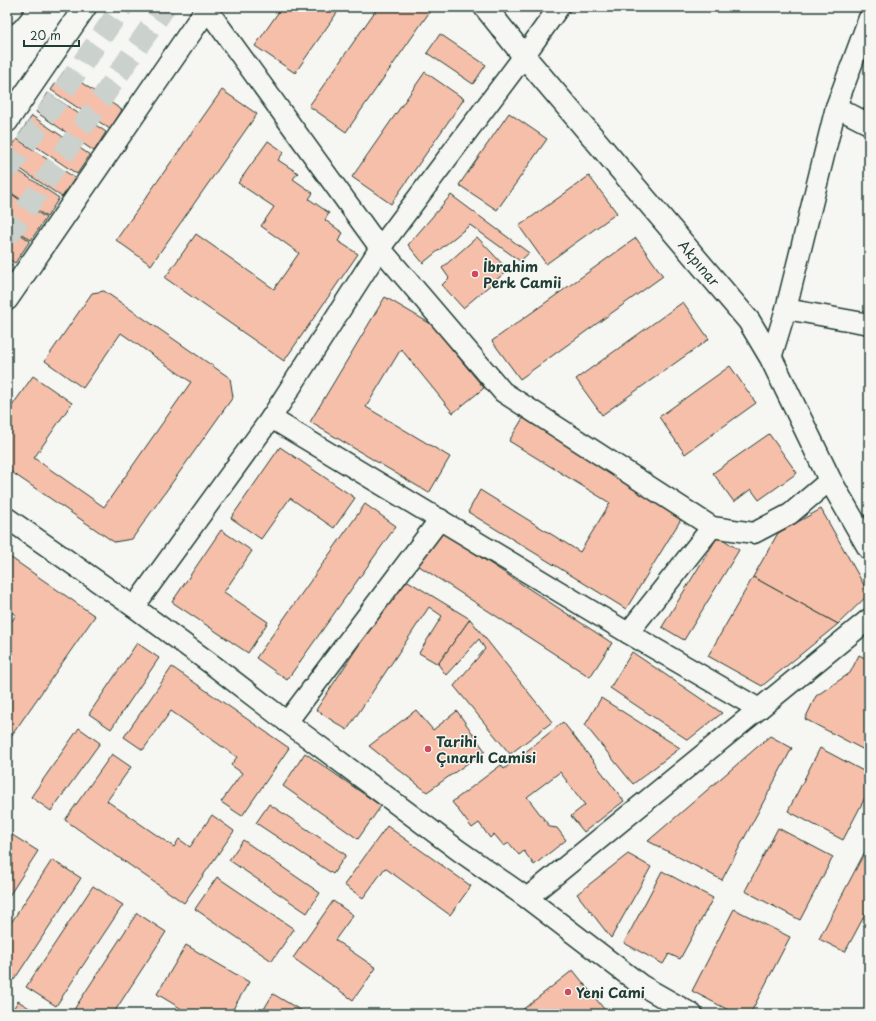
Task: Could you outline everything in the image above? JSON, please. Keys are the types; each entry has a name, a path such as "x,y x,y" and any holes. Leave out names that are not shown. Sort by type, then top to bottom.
{"main road":[{"path":"7,120 84,7"},
{"name":"Akpınar","path":"486,7 524,56 749,321 771,358 830,480 869,548"},
{"path":"7,299 207,8"}],"street":[{"path":"7,14 13,7"},
{"path":"134,607 271,418 380,248 559,7"},
{"path":"207,8 380,248 503,392 712,527 754,533 790,514 830,480"},
{"path":"771,358 786,309 836,107 869,18"},
{"path":"836,107 869,124"},
{"path":"786,309 869,324"},
{"path":"271,418 628,633 760,709"},
{"path":"7,518 134,607 458,850 527,898 641,985 692,1014"},
{"path":"287,722 440,519"},
{"path":"628,633 712,527"},
{"path":"527,898 869,619"}],"building":[{"path":"282,7 341,7 295,73 255,46"},
{"path":"378,7 433,7 346,132 309,106"},
{"path":"440,34 486,65 473,84 427,53"},
{"path":"64,71 122,110 110,129 51,90"},
{"path":"425,72 464,99 391,204 352,177"},
{"path":"222,90 257,114 151,265 116,240"},
{"path":"48,93 106,132 94,151 36,112"},
{"path":"509,113 547,139 497,210 459,185"},
{"path":"32,116 90,155 77,174 19,135"},
{"path":"17,139 75,178 62,197 7,160 7,154"},
{"path":"268,141 284,152 278,160 298,173 293,179 313,193 309,199 329,213 325,220 343,233 338,241 358,254 284,361 165,278 196,234 274,289 299,253 261,226 274,207 238,183"},
{"path":"7,163 59,198 47,217 7,190"},
{"path":"589,176 617,213 546,264 519,226"},
{"path":"7,191 46,218 31,240 7,224"},
{"path":"451,195 529,253 520,261 470,225 423,263 408,245"},
{"path":"7,225 30,241 15,263 7,258"},
{"name":"İbrahim Perk Camii","path":"477,237 508,270 463,308 442,285 449,278 442,268"},
{"path":"636,238 663,276 520,379 492,341"},
{"path":"7,261 12,265 7,273"},
{"path":"104,291 230,378 233,397 132,539 114,542 7,469 7,413 33,376 72,403 34,458 104,507 191,382 121,333 83,388 45,361 92,293"},
{"path":"385,297 431,324 484,388 453,413 401,349 366,407 450,457 429,493 310,422"},
{"path":"683,302 709,339 602,415 576,379"},
{"path":"730,366 756,403 685,454 659,417"},
{"path":"523,418 683,516 626,609 468,512 480,490 580,552 610,503 509,441"},
{"path":"769,434 797,473 759,500 751,489 734,502 713,473"},
{"path":"280,447 355,498 334,528 290,498 261,539 231,518"},
{"path":"365,504 396,526 287,680 256,658"},
{"path":"821,509 869,594 838,624 753,577 778,533"},
{"path":"221,530 252,551 224,592 268,622 248,653 172,602"},
{"path":"439,530 612,643 590,677 416,564"},
{"path":"718,536 739,550 684,640 662,627"},
{"path":"7,555 95,616 7,742 7,628 16,615 7,609"},
{"path":"753,577 838,624 762,686 708,656"},
{"path":"403,578 470,619 438,664 419,653 442,616 429,607 347,730 316,710"},
{"path":"470,619 552,722 510,754 454,686 485,649 479,639 446,675 438,664"},
{"path":"137,643 159,658 111,729 89,714"},
{"path":"632,652 722,713 688,740 610,688"},
{"path":"859,655 869,660 868,752 805,719 816,696 850,673"},
{"path":"172,667 289,748 242,816 221,802 242,773 231,765 237,757 171,711 143,750 124,737"},
{"path":"601,698 680,748 633,784 585,725"},
{"name":"Tarihi Çınarlı Camisi","path":"416,710 433,730 457,711 485,751 427,792 369,746"},
{"path":"563,722 624,801 584,832 571,816 585,805 560,772 527,797 550,827 557,828 566,840 534,865 524,851 519,855 509,843 504,846 494,834 490,838 479,823 472,828 452,802 501,765 504,769"},
{"path":"79,728 100,743 51,811 31,797"},
{"path":"770,736 792,748 722,880 648,841"},
{"path":"820,748 869,774 869,790 843,840 788,811"},
{"path":"305,753 381,806 358,839 283,786"},
{"path":"112,754 131,767 107,801 174,847 179,839 190,847 212,815 234,831 184,903 65,820"},
{"path":"269,804 346,855 333,874 256,823"},
{"path":"387,826 471,886 450,915 385,868 363,898 344,885"},
{"path":"778,828 833,857 800,920 745,891"},
{"path":"9,833 38,851 7,899 7,835"},
{"path":"243,840 320,893 307,913 229,860"},
{"path":"869,844 869,907 845,952 819,939"},
{"path":"628,854 651,867 611,938 577,894"},
{"path":"52,860 81,878 14,980 7,976 7,929"},
{"path":"662,871 713,898 680,959 669,954 663,964 624,943"},
{"path":"217,877 294,929 272,961 195,909"},
{"path":"93,886 123,905 56,1006 26,987"},
{"path":"333,901 353,915 335,940 376,968 353,1000 293,958"},
{"path":"734,909 790,937 750,1014 736,1014 692,991"},
{"path":"137,913 166,932 113,1014 71,1014"},
{"path":"186,945 249,982 230,1014 190,1014 157,994"},
{"name":"Yeni Cami","path":"573,970 608,1014 517,1014"},
{"path":"273,994 307,1014 261,1014"},
{"path":"18,1001 39,1014 10,1014"}],"tunnel":[{"path":"7,171 122,7"},
{"path":"7,237 165,7"}],"place":[{"name":"İbrahim Perk Camii","path":"475,274"},
{"name":"Tarihi Çınarlı Camisi","path":"428,749"},
{"name":"Yeni Cami","path":"568,992"}]}
